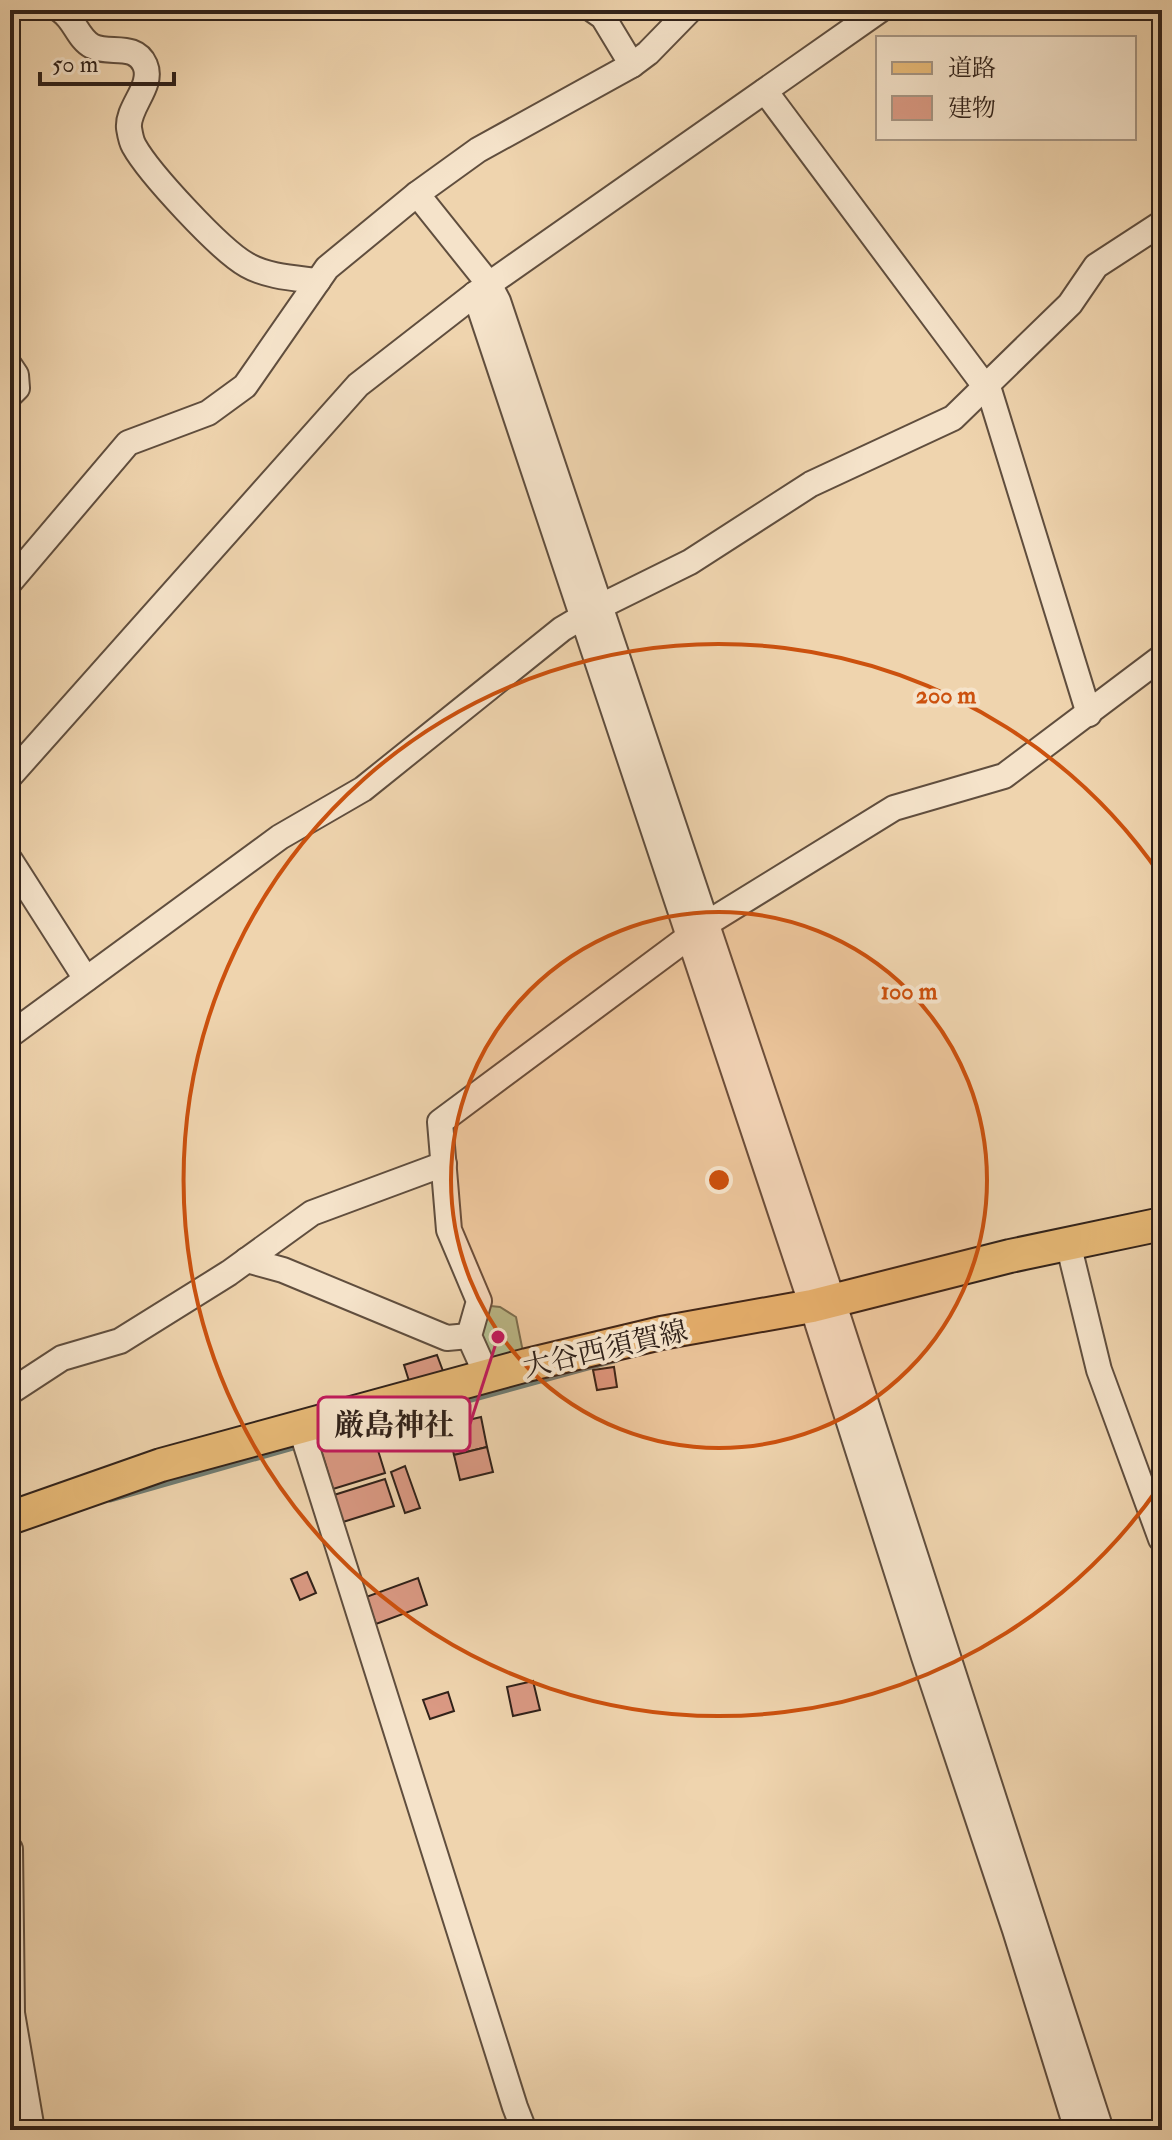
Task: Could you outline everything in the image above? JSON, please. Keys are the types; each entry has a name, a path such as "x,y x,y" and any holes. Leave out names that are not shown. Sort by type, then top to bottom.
{"main road":[{"name":"大谷西須賀線","path":"10,1518 161,1465 487,1376 661,1333 823,1303 1068,1243 1162,1224"}],"street":[{"path":"60,10 67,14 88,44 102,49 124,49 144,62 148,75 129,124 133,144 175,197 247,265 268,273 318,281"},
{"path":"593,10 603,17 632,65"},
{"path":"10,582 128,443 208,413 245,386 327,268 417,194 478,150 632,65 690,10"},
{"path":"10,776 358,385 482,289 880,10"},
{"path":"765,91 986,386 1089,714"},
{"path":"417,194 482,289 498,301 592,611 1101,2130"},
{"path":"10,1035 280,837 363,789 562,629 690,562 811,484 953,418 1070,304 1096,266 1162,223"},
{"path":"10,366 16,375 17,388 10,395"},
{"path":"487,1376 469,1336 479,1301 449,1230 440,1122 698,930 894,808 1004,776 1162,657"},
{"path":"10,860 86,979"},
{"path":"10,1392 62,1358 120,1341 247,1260 312,1213 444,1164"},
{"path":"1068,1243 1099,1370 1161,1539"},
{"path":"247,1260 283,1270 447,1338 469,1336"},
{"path":"823,1303 924,1657 1015,1930 1077,2130"},
{"path":"300,1426 524,2130"},
{"path":"10,1849 12,2013 32,2130"}],"green space":[{"path":"481,1305 500,1307 516,1317 523,1352 494,1364 479,1353"}],"building":[{"path":"437,1355 443,1371 409,1381 404,1365"},
{"path":"614,1367 617,1387 597,1390 593,1370"},
{"path":"481,1417 487,1447 454,1455 447,1425"},
{"path":"372,1431 385,1473 333,1489 320,1447"},
{"path":"487,1447 493,1472 460,1480 454,1455"},
{"path":"405,1466 420,1508 405,1513 391,1472"},
{"path":"385,1479 394,1506 343,1522 334,1495"},
{"path":"307,1572 316,1593 300,1600 291,1579"},
{"path":"418,1578 427,1605 376,1624 366,1597"},
{"path":"533,1681 540,1710 513,1716 507,1687"},
{"path":"448,1692 454,1711 430,1719 423,1700"}],"waterway":[{"path":"314,1443 617,1360"},
{"path":"110,1500 300,1446"}],"place":[{"name":"厳島神社","path":"498,1337"}]}
